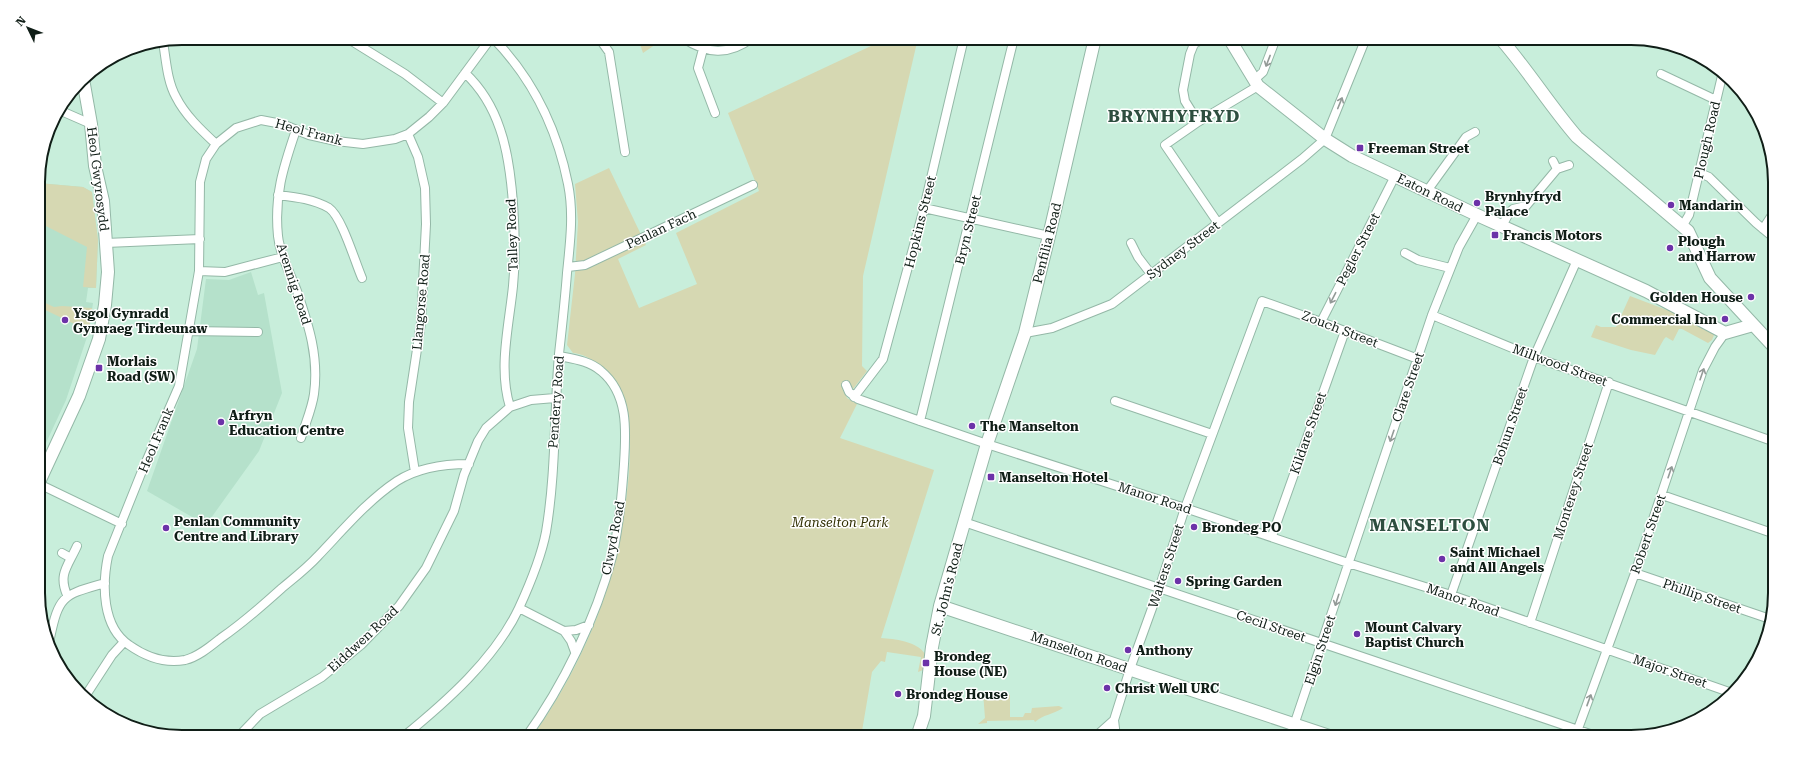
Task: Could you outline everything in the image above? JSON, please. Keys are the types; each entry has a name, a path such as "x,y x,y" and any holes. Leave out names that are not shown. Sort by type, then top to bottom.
{"street":[{"path":"358,45 405,74 443,103"},
{"name":"Heol Frank","path":"470,464 446,464 415,472 397,481 349,522 317,558 236,628 202,652 186,660 165,661 145,656 124,642 115,632 105,602 105,583 108,556 179,386 199,271 200,182 206,158 216,144 236,128 261,120 282,124 296,130 336,141 363,144 395,140 408,134 443,103 487,45"},
{"name":"Penderry Road","path":"411,730 468,680 508,629 519,608 535,570 545,534 551,496 555,398 568,267 571,208 568,185 557,142 544,108 527,79 507,52 500,45"},
{"path":"604,45 609,52 625,152"},
{"path":"696,45 703,49 723,51 740,45"},
{"name":"Hopkins Street","path":"854,397 883,359 924,208 962,45"},
{"name":"Bryn Street","path":"920,421 971,219 1012,45"},
{"name":"Penfilia Road","path":"987,444 1025,333 1093,45"},
{"path":"1194,45 1190,54 1182,90 1185,101 1198,122"},
{"name":"Eaton Road","path":"1233,45 1256,83 1325,139 1352,156 1477,215 1646,291 1725,333"},
{"path":"1218,223 1165,145 1256,83 1263,72 1273,45"},
{"path":"1325,139 1363,45"},
{"path":"1506,45 1525,66 1577,138 1683,225 1692,238 1710,278 1768,341"},
{"path":"164,46 168,72 175,96 190,118 216,144"},
{"path":"703,49 698,68 715,113"},
{"name":"Talley Road","path":"465,73 478,85 495,118 504,142 508,170 512,207 513,271 504,368 505,392 510,407"},
{"path":"1661,74 1716,100"},
{"name":"Plough Road","path":"1683,225 1689,215 1721,79"},
{"name":"Heol Gwyrosydd","path":"45,470 79,396 99,339 105,305 108,272 104,201 95,166 91,124 84,87"},
{"path":"64,112 91,124"},
{"name":"Arennig Road","path":"296,130 281,175 276,216 278,238 283,257 303,310 316,361 314,396 301,438"},
{"path":"1427,191 1466,138 1475,132"},
{"name":"Llangorse Road","path":"408,134 418,157 425,188 426,224 421,323 409,402 408,428 415,472"},
{"name":"Sydney Street","path":"1025,333 1052,328 1112,304 1302,159 1325,139"},
{"path":"1553,161 1557,170"},
{"path":"1502,226 1509,213 1519,207 1526,206 1557,170 1569,166"},
{"path":"1700,173 1709,177 1768,233"},
{"name":"Pegler Street","path":"1321,322 1395,176"},
{"name":"Penlan Fach","path":"568,267 585,265 753,185"},
{"path":"278,195 320,203 330,209 338,218 362,278"},
{"path":"924,208 1049,236"},
{"name":"Clare Street","path":"1348,563 1432,315 1459,247 1477,215"},
{"path":"1763,229 1768,221"},
{"path":"106,243 200,238"},
{"path":"1131,243 1138,258 1151,274"},
{"path":"1405,254 1418,260 1450,268"},
{"path":"199,271 225,272 283,257"},
{"name":"Bohun Street","path":"1451,596 1534,357 1577,260"},
{"name":"Zouch Street","path":"1262,301 1344,330 1418,359"},
{"name":"Walters Street","path":"1115,730 1114,720 1130,669 1159,589 1185,508 1262,301"},
{"name":"Millwood Street","path":"1432,315 1534,357 1609,382 1768,439"},
{"path":"1725,333 1753,325"},
{"path":"188,330 258,332"},
{"name":"Kildare Street","path":"1272,536 1344,330"},
{"name":"Robert Street","path":"1577,730 1635,573 1703,370 1715,347 1725,333"},
{"name":"Clwyd Road","path":"531,730 548,704 589,625 612,557 621,500 626,436 622,404 615,388 601,371 583,361 559,356"},
{"name":"Monterey Street","path":"1530,623 1609,382"},
{"path":"846,385 846,388 854,397"},
{"name":"Manor Road","path":"854,397 987,444 1272,536 1607,650"},
{"name":"Eiddwen Road","path":"245,730 260,714 327,672 361,645 399,606 426,568 454,511 464,475 470,464 478,441 486,428 510,407 531,400 555,398"},
{"path":"1115,401 1212,434"},
{"name":"St. John's Road","path":"919,730 924,716 932,647 940,606 987,444"},
{"path":"45,486 122,524"},
{"path":"1662,495 1768,532"},
{"name":"Cecil Street","path":"964,522 1322,644 1567,730"},
{"path":"68,595 63,585 62,578 77,546"},
{"path":"62,553 72,558"},
{"name":"Elgin Street","path":"1293,730 1348,563"},
{"name":"Phillip Street","path":"1635,573 1765,617"},
{"path":"51,632 58,606 68,595 105,583"},
{"name":"Manselton Road","path":"940,606 1312,730"},
{"path":"519,608 564,631 571,641 575,652"},
{"path":"564,631 576,630 589,625"},
{"path":"88,692 103,667 124,642"},
{"name":"Major Street","path":"1607,650 1727,691"},
{"path":"1103,730 1114,720"}],"shaded area":[{"name":"Ysgol Gynradd Gymraeg Tirdeunaw","path":"45,184 83,187 92,192 98,240 96,288 88,288 86,302 93,303 89,331 66,400 45,445"},
{"name":"Arfryn Education Centre","path":"251,272 258,295 264,293 282,393 259,451 206,525 147,491 197,349 206,279 229,280"}],"green space":[{"path":"640,45 655,45 643,53"},
{"name":"Manselton Park","path":"873,45 916,45 863,276 862,366 867,371 853,389 842,382 847,398 857,404 840,438 934,470 881,638 911,643 917,646 925,654 923,670 918,672 921,657 887,652 885,662 881,661 872,672 862,730 537,730 574,669 591,632 605,595 622,524 629,469 630,443 628,419 624,398 620,388 614,378 601,366 586,356 573,353 567,345 575,274 578,222 575,184 609,168 646,245 618,259 639,308 697,284 676,233 759,191 728,113"},
{"path":"45,184 83,187 92,192 98,240 96,288 83,287 87,247 45,226"},
{"path":"1630,296 1680,315 1711,331 1714,335 1712,340 1708,343 1682,329 1679,329 1673,341 1666,337 1664,339 1655,355 1631,350 1591,337 1596,325 1601,327 1616,327"},
{"path":"45,303 54,307 62,306 92,308 89,331 45,310"},
{"path":"983,692 993,699 999,700 1002,700 1004,696 1010,695 1010,717 1023,717 1025,713 1031,713 1032,708 1059,706 1063,708 1035,722 1034,720 987,721 987,723 978,724 985,718"}],"place":[{"name":"Freeman Street","path":"1360,148"},
{"name":"Brynhyfryd Palace","path":"1477,203"},
{"name":"Mandarin","path":"1671,205"},
{"name":"Francis Motors","path":"1495,235"},
{"name":"Plough and Harrow","path":"1670,248"},
{"name":"Golden House","path":"1751,297"},
{"name":"Commercial Inn","path":"1725,319"},
{"name":"Ysgol Gynradd Gymraeg Tirdeunaw","path":"65,320"},
{"name":"Morlais Road (SW)","path":"99,368"},
{"name":"Arfryn Education Centre","path":"221,422"},
{"name":"The Manselton","path":"972,426"},
{"name":"Manselton Hotel","path":"991,477"},
{"name":"Brondeg PO","path":"1194,527"},
{"name":"Penlan Community Centre and Library","path":"166,528"},
{"name":"Saint Michael and All Angels","path":"1442,559"},
{"name":"Spring Garden","path":"1178,581"},
{"name":"Mount Calvary Baptist Church","path":"1357,634"},
{"name":"Anthony","path":"1128,650"},
{"name":"Brondeg House (NE)","path":"926,663"},
{"name":"Christ Well URC","path":"1107,688"},
{"name":"Brondeg House","path":"898,694"}],"district":[{"name":"BRYNHYFRYD","path":"1174,116"},
{"name":"MANSELTON","path":"1430,525"}]}
